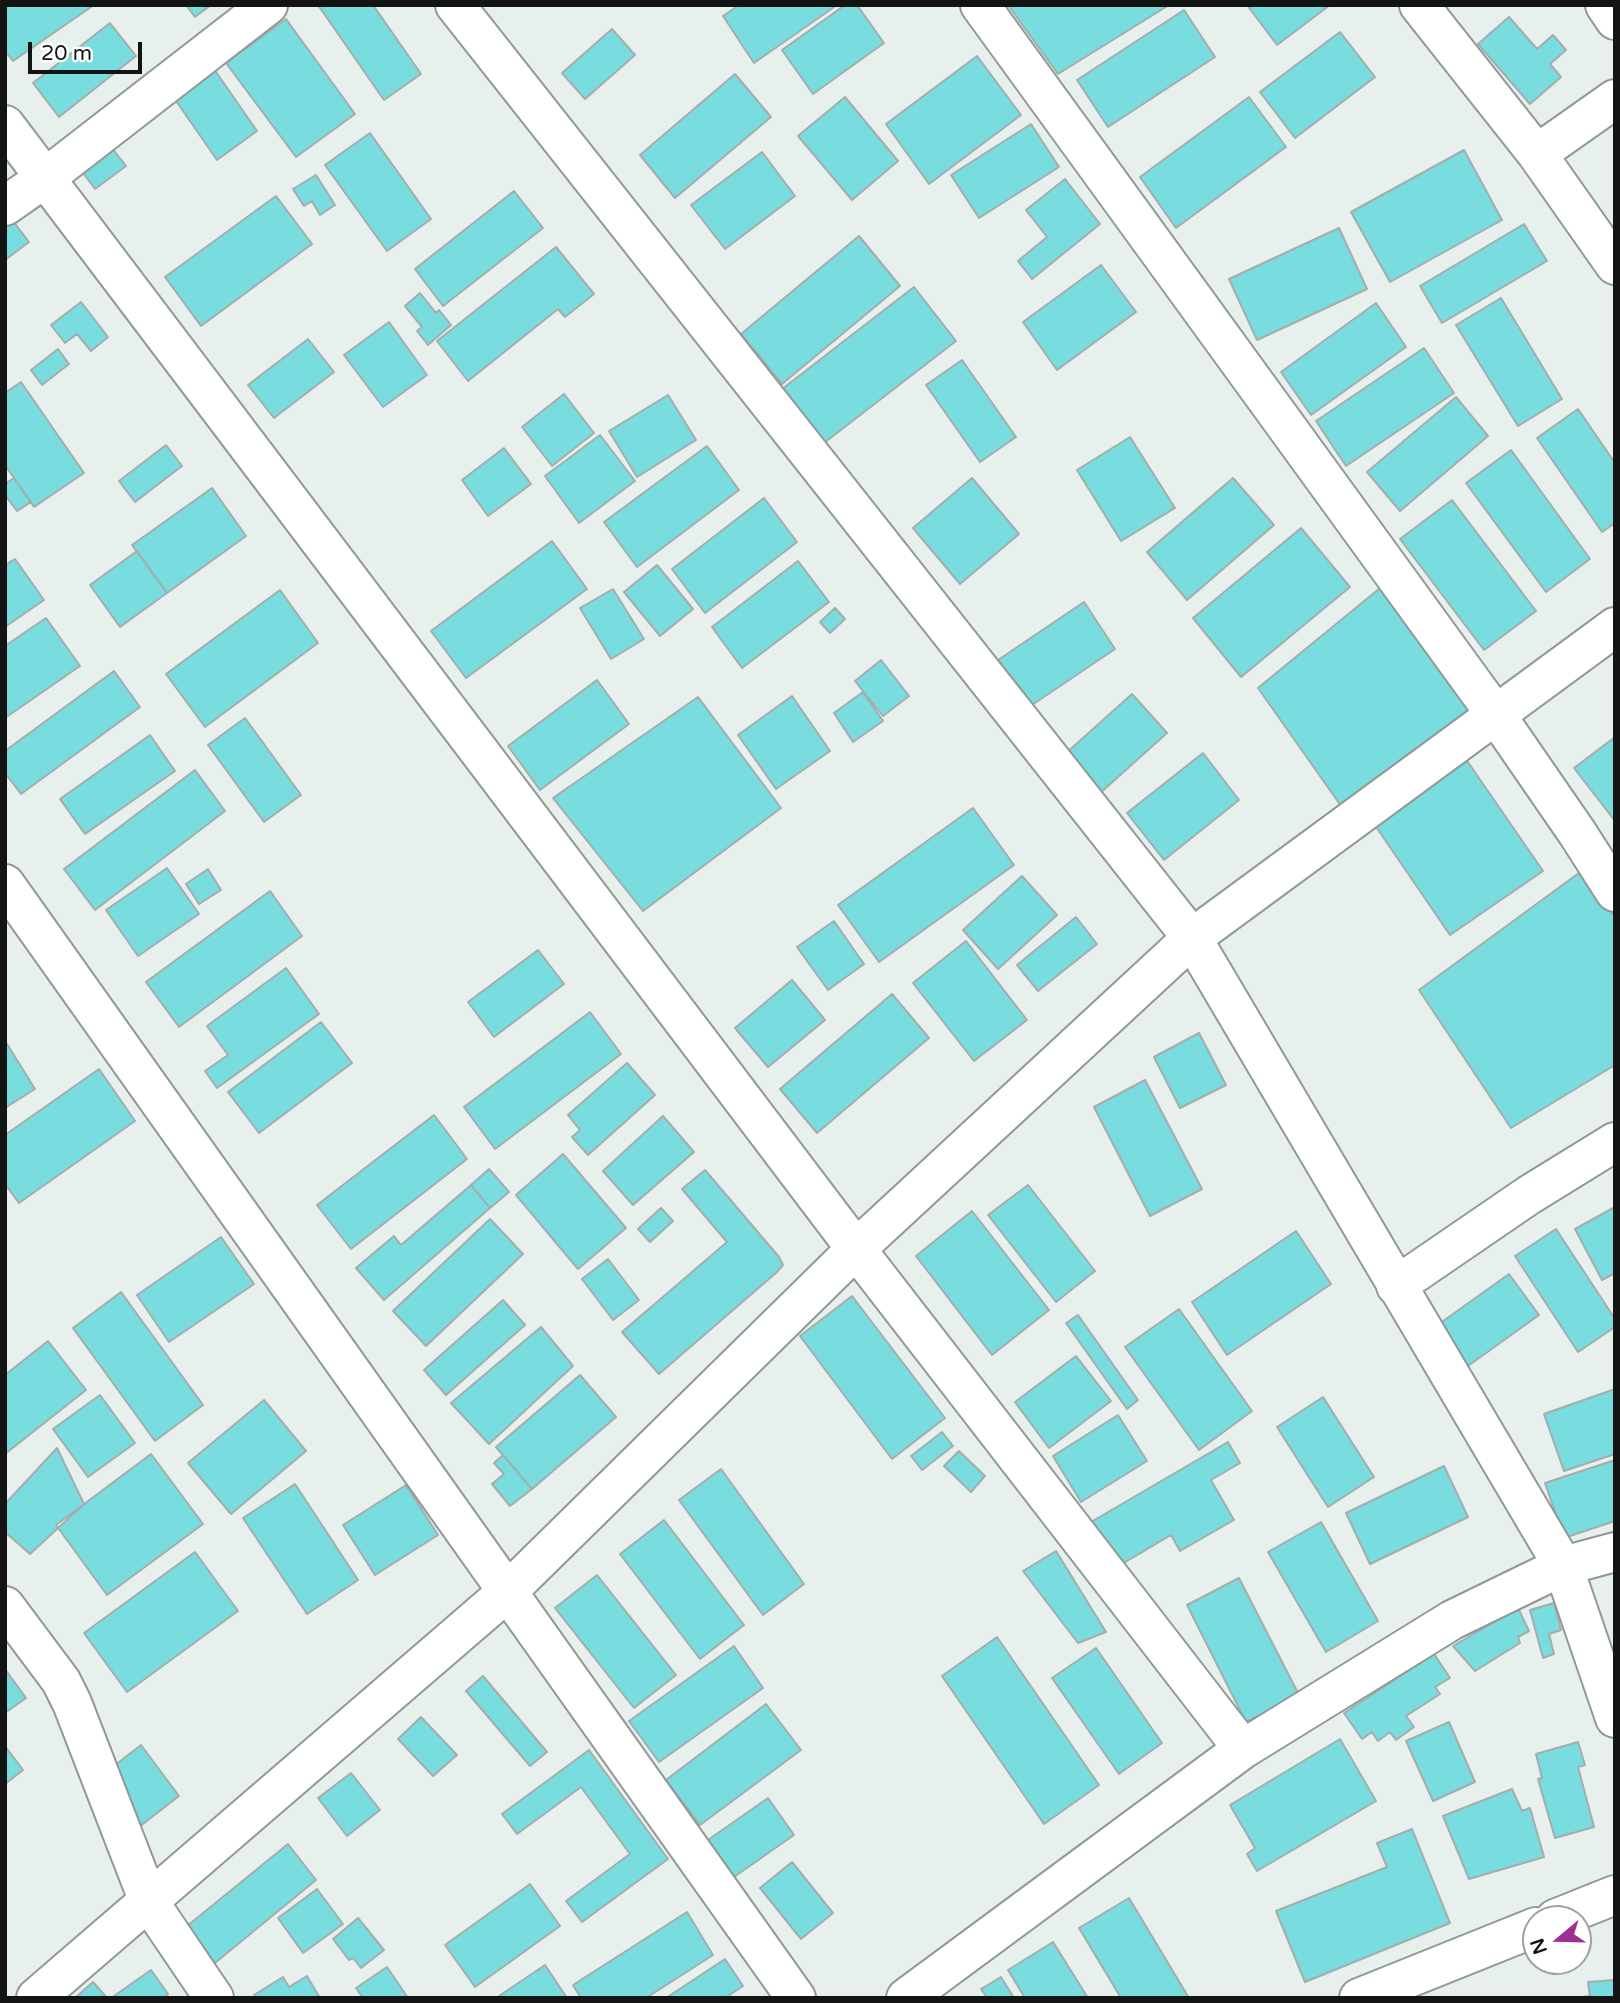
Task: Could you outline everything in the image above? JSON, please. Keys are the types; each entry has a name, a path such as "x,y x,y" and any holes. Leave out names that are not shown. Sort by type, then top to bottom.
{"street":[{"path":"5,206 268,5"},
{"path":"456,5 1192,938 1563,1566 1615,1718"},
{"path":"1605,5 1615,20"},
{"path":"985,7 1496,715 1615,892"},
{"path":"1435,10 1615,265"},
{"path":"1537,154 1615,99"},
{"path":"5,125 856,1248 1243,1749"},
{"path":"36,1998 506,1593 856,1248 1192,938 1615,627"},
{"path":"5,884 796,1998"},
{"path":"1396,1286 1529,1195 1615,1142"},
{"path":"906,1998 1243,1749 1452,1620 1563,1566 1615,1552"},
{"path":"5,1606 61,1681 149,1902 214,1998"},
{"path":"1590,1905 1615,1895"},
{"path":"1359,1998 1522,1933"}],"building":[{"path":"5,5 94,5 13,61 5,51"},
{"path":"186,5 211,5 195,17"},
{"path":"318,5 373,5 421,74 384,100"},
{"path":"739,5 837,5 754,63 723,16"},
{"path":"845,5 857,5 884,43 813,94 782,50"},
{"path":"1008,5 1169,5 1058,74"},
{"path":"1247,5 1330,5 1277,45"},
{"path":"1184,10 1215,57 1108,127 1077,80"},
{"path":"1509,17 1537,49 1553,35 1566,50 1550,64 1561,77 1530,104 1478,44"},
{"path":"286,19 355,114 296,157 226,63"},
{"path":"110,23 136,56 59,117 33,83"},
{"path":"612,29 635,55 585,99 562,73"},
{"path":"1340,32 1375,77 1295,138 1260,92"},
{"path":"977,56 1021,115 929,184 886,124"},
{"path":"214,69 257,131 217,160 174,98"},
{"path":"735,74 771,117 675,198 640,155"},
{"path":"845,97 898,161 852,200 798,136"},
{"path":"1249,97 1286,147 1176,228 1140,177"},
{"path":"1031,124 1059,167 979,218 951,175"},
{"path":"370,133 431,219 387,251 325,165"},
{"path":"108,143 126,166 95,189 78,166"},
{"path":"1464,150 1502,220 1390,282 1351,212"},
{"path":"762,152 795,196 725,249 691,205"},
{"path":"316,175 335,205 320,215 312,201 304,206 293,189"},
{"path":"1065,179 1100,224 1032,279 1018,261 1047,237 1026,210"},
{"path":"514,191 543,228 443,306 415,269"},
{"path":"276,196 312,244 201,326 165,277"},
{"path":"10,217 29,242 5,260 5,221"},
{"path":"1524,224 1547,261 1442,323 1420,286"},
{"path":"1339,228 1367,289 1257,340 1229,279"},
{"path":"859,236 900,286 782,384 741,334"},
{"path":"556,247 594,294 565,317 558,309 468,381 437,341"},
{"path":"1101,265 1136,312 1057,370 1023,322"},
{"path":"914,287 956,341 824,443 782,389"},
{"path":"420,293 436,313 439,310 451,325 428,345 417,331 422,327 405,306"},
{"path":"1501,298 1562,399 1518,426 1456,325"},
{"path":"81,302 108,337 91,351 77,334 65,343 51,325"},
{"path":"1376,303 1406,347 1311,415 1281,372"},
{"path":"389,322 427,375 383,407 344,355"},
{"path":"308,339 334,372 274,418 248,385"},
{"path":"1424,348 1454,393 1346,466 1316,421"},
{"path":"58,349 69,364 42,385 31,370"},
{"path":"962,360 1016,437 980,462 926,385"},
{"path":"21,382 84,473 34,507 5,465 5,393"},
{"path":"564,394 594,433 552,466 522,427"},
{"path":"668,395 696,440 637,477 609,431"},
{"path":"1456,397 1488,436 1400,511 1367,472"},
{"path":"1578,409 1615,463 1615,523 1602,532 1537,438"},
{"path":"600,435 635,481 579,523 545,476"},
{"path":"1130,437 1175,508 1121,541 1077,470"},
{"path":"166,445 182,466 135,502 119,481"},
{"path":"707,446 739,490 637,567 604,522"},
{"path":"504,448 531,484 488,516 462,480"},
{"path":"1511,450 1590,559 1546,592 1466,483"},
{"path":"14,478 31,502 17,511 5,495 5,484"},
{"path":"972,478 1019,534 960,584 913,528"},
{"path":"1233,478 1274,525 1187,600 1147,552"},
{"path":"212,488 246,536 167,593 132,545"},
{"path":"764,498 797,542 705,613 672,569"},
{"path":"1452,500 1536,611 1484,650 1400,539"},
{"path":"1301,528 1350,587 1241,677 1193,618"},
{"path":"552,541 587,589 466,678 431,631"},
{"path":"137,551 167,593 120,627 90,585"},
{"path":"15,559 44,600 5,627 5,565"},
{"path":"798,561 829,602 742,668 712,627"},
{"path":"657,565 693,609 660,636 624,592"},
{"path":"1391,579 1481,703 1346,813 1258,688"},
{"path":"613,589 644,639 611,659 580,608"},
{"path":"280,590 318,643 205,727 166,674"},
{"path":"1084,602 1115,649 1029,707 998,660"},
{"path":"835,608 845,619 830,633 820,622"},
{"path":"46,618 80,666 5,718 5,646"},
{"path":"881,660 909,696 883,716 855,681"},
{"path":"114,671 140,707 21,794 5,773 5,751"},
{"path":"597,680 629,724 540,790 508,746"},
{"path":"863,692 883,721 853,742 834,713"},
{"path":"1132,694 1167,733 1098,795 1064,755"},
{"path":"792,696 830,751 776,789 738,735"},
{"path":"698,697 781,808 643,911 553,798"},
{"path":"245,718 301,795 264,822 208,745"},
{"path":"150,735 175,771 85,834 60,799"},
{"path":"1615,737 1615,821 1574,768"},
{"path":"1461,752 1543,871 1450,935 1368,815"},
{"path":"1203,753 1239,800 1164,860 1127,813"},
{"path":"195,770 225,811 95,910 64,869"},
{"path":"973,808 1014,865 879,962 838,905"},
{"path":"167,868 199,914 138,956 106,910"},
{"path":"208,869 221,890 199,904 186,884"},
{"path":"1583,870 1615,918 1615,1065 1511,1128 1419,990"},
{"path":"1022,876 1057,915 998,969 963,930"},
{"path":"270,891 302,936 179,1027 146,982"},
{"path":"1076,917 1097,944 1038,991 1017,965"},
{"path":"834,921 864,964 828,990 797,947"},
{"path":"966,941 1027,1020 974,1061 913,983"},
{"path":"538,950 564,984 494,1037 468,1002"},
{"path":"286,968 319,1014 217,1088 205,1071 228,1055 207,1026"},
{"path":"792,980 825,1020 768,1067 735,1028"},
{"path":"892,994 929,1038 817,1133 780,1089"},
{"path":"590,1012 621,1054 495,1149 464,1107"},
{"path":"321,1022 352,1063 259,1133 228,1092"},
{"path":"1199,1033 1226,1085 1180,1108 1154,1057"},
{"path":"7,1044 35,1089 5,1108 5,1046"},
{"path":"627,1063 655,1095 588,1155 572,1137 580,1130 568,1115"},
{"path":"99,1069 135,1121 19,1203 5,1184 5,1135"},
{"path":"1145,1080 1202,1189 1150,1216 1094,1107"},
{"path":"434,1115 467,1159 351,1249 317,1205"},
{"path":"663,1116 694,1152 633,1205 603,1171"},
{"path":"563,1154 626,1228 578,1269 516,1195"},
{"path":"489,1169 509,1192 490,1208 471,1185"},
{"path":"705,1170 783,1265 659,1374 622,1332 727,1242 682,1189"},
{"path":"471,1185 490,1208 384,1300 356,1268 394,1236 401,1245"},
{"path":"1028,1185 1095,1271 1056,1302 988,1215"},
{"path":"1615,1207 1615,1273 1602,1280 1575,1229"},
{"path":"661,1208 673,1221 650,1242 638,1229"},
{"path":"972,1211 1049,1310 992,1355 916,1256"},
{"path":"490,1219 523,1254 426,1346 393,1311"},
{"path":"1556,1229 1615,1319 1615,1327 1578,1352 1515,1256"},
{"path":"1296,1231 1331,1284 1227,1355 1192,1302"},
{"path":"221,1237 254,1284 169,1342 137,1295"},
{"path":"608,1259 639,1300 613,1320 582,1279"},
{"path":"1509,1274 1539,1315 1461,1371 1432,1329"},
{"path":"121,1292 203,1405 155,1441 73,1328"},
{"path":"852,1296 945,1418 892,1459 800,1336"},
{"path":"503,1300 525,1325 446,1395 424,1370"},
{"path":"1179,1309 1252,1411 1199,1450 1125,1347"},
{"path":"1078,1315 1138,1400 1127,1409 1066,1323"},
{"path":"541,1327 573,1366 489,1444 451,1403"},
{"path":"48,1341 86,1390 5,1454 5,1375"},
{"path":"1076,1356 1111,1401 1049,1448 1015,1402"},
{"path":"580,1375 616,1417 532,1489 496,1447"},
{"path":"1615,1389 1615,1454 1564,1471 1544,1414"},
{"path":"100,1395 135,1443 88,1477 53,1429"},
{"path":"1323,1397 1374,1477 1328,1507 1277,1427"},
{"path":"264,1400 306,1451 231,1514 188,1463"},
{"path":"1118,1415 1147,1461 1081,1502 1053,1456"},
{"path":"942,1432 953,1446 922,1470 911,1456"},
{"path":"1228,1442 1240,1463 1211,1480 1234,1520 1180,1551 1171,1535 1117,1567 1091,1522"},
{"path":"57,1448 84,1504 30,1554 5,1532 5,1504"},
{"path":"959,1451 985,1476 971,1492 944,1466"},
{"path":"151,1454 203,1524 107,1595 56,1525"},
{"path":"503,1455 532,1489 510,1506 492,1484 504,1474 494,1463"},
{"path":"1615,1460 1615,1521 1564,1538 1545,1483"},
{"path":"1444,1466 1468,1517 1370,1564 1346,1513"},
{"path":"721,1469 804,1584 763,1615 679,1500"},
{"path":"295,1484 358,1580 307,1614 243,1518"},
{"path":"406,1485 438,1535 375,1575 343,1525"},
{"path":"664,1520 744,1625 700,1659 620,1554"},
{"path":"1321,1522 1378,1621 1326,1652 1268,1552"},
{"path":"1056,1551 1106,1632 1078,1643 1023,1571"},
{"path":"195,1552 238,1611 127,1692 84,1633"},
{"path":"597,1575 676,1675 634,1708 555,1608"},
{"path":"1239,1578 1299,1695 1246,1722 1187,1605"},
{"path":"1554,1603 1561,1630 1549,1634 1554,1654 1543,1658 1530,1610"},
{"path":"1518,1608 1529,1631 1518,1637 1520,1643 1475,1671 1453,1646"},
{"path":"997,1637 1099,1785 1044,1824 942,1676"},
{"path":"734,1646 763,1688 659,1762 629,1721"},
{"path":"1096,1648 1162,1743 1119,1774 1052,1678"},
{"path":"1434,1654 1450,1678 1435,1687 1440,1694 1406,1716 1414,1727 1396,1740 1390,1732 1378,1741 1372,1732 1362,1739 1344,1713"},
{"path":"5,1669 26,1698 5,1713"},
{"path":"483,1676 547,1752 530,1766 466,1691"},
{"path":"766,1704 801,1750 700,1825 666,1780"},
{"path":"421,1717 457,1755 433,1776 398,1739"},
{"path":"1449,1722 1475,1782 1433,1801 1406,1741"},
{"path":"1340,1739 1376,1801 1257,1871 1247,1854 1255,1848 1230,1805"},
{"path":"1578,1742 1585,1765 1578,1767 1594,1827 1555,1838 1538,1779 1542,1778 1536,1754"},
{"path":"141,1745 179,1796 139,1827 101,1776"},
{"path":"5,1746 23,1770 5,1784"},
{"path":"589,1750 668,1859 582,1922 566,1901 630,1854 581,1787 517,1834 502,1814"},
{"path":"351,1773 380,1810 347,1836 318,1798"},
{"path":"1512,1789 1522,1811 1530,1808 1544,1857 1469,1879 1443,1816"},
{"path":"768,1798 794,1835 734,1877 708,1840"},
{"path":"1412,1829 1450,1923 1305,1982 1276,1911 1387,1867 1377,1843"},
{"path":"288,1844 316,1880 210,1967 181,1931"},
{"path":"792,1862 833,1913 801,1939 760,1888"},
{"path":"530,1884 560,1926 475,1987 445,1945"},
{"path":"317,1889 343,1924 303,1953 278,1918"},
{"path":"1129,1898 1189,1998 1121,1998 1079,1928"},
{"path":"687,1912 713,1955 646,1998 581,1998 573,1985"},
{"path":"358,1918 384,1950 361,1968 353,1958 349,1960 333,1939"},
{"path":"1053,1942 1088,1998 1025,1998 1008,1970"},
{"path":"725,1959 743,1986 725,1998 666,1998"},
{"path":"545,1965 567,1998 496,1998"},
{"path":"387,1967 408,1998 363,1998 356,1988"},
{"path":"151,1970 168,1994 163,1998 114,1996"},
{"path":"307,1976 320,1998 255,1998 254,1995 283,1977 289,1987"},
{"path":"1001,1977 1014,1998 987,1998 981,1989"},
{"path":"1615,1980 1615,1998 1572,1998 1590,1996 1588,1982"},
{"path":"93,1982 107,1998 75,1998"}]}
